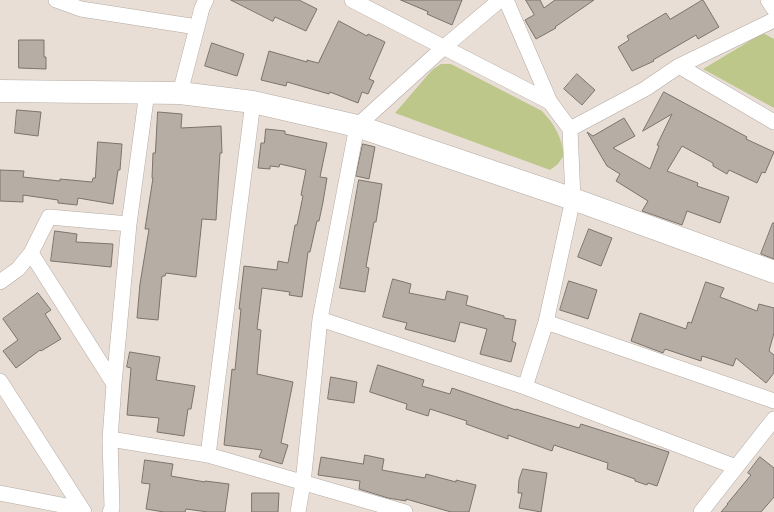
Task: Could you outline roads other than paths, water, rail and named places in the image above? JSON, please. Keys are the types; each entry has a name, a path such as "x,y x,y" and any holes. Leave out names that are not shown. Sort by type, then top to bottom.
{"street":[{"path":"56,0 81,9 197,27"},
{"path":"180,93 202,8 206,0"},
{"path":"352,0 550,102"},
{"path":"298,512 303,482 320,318 357,126 500,0"},
{"path":"506,0 550,102 570,129 573,199 546,322 525,387"},
{"path":"768,0 774,10"},
{"path":"570,129 645,89 679,66 774,20"},
{"path":"679,66 774,122"},
{"path":"0,91 180,93 253,102 357,126 573,199 774,272"},
{"path":"110,512 112,508 110,439 114,384 129,224 147,92"},
{"path":"208,455 253,102"},
{"path":"0,282 18,269 31,253 48,217 129,224"},
{"path":"31,253 114,384"},
{"path":"320,318 525,387 736,467"},
{"path":"546,322 774,401"},
{"path":"0,381 83,510"},
{"path":"700,512 774,419"},
{"path":"110,439 208,455 405,512"},
{"path":"0,493 83,510"}]}
